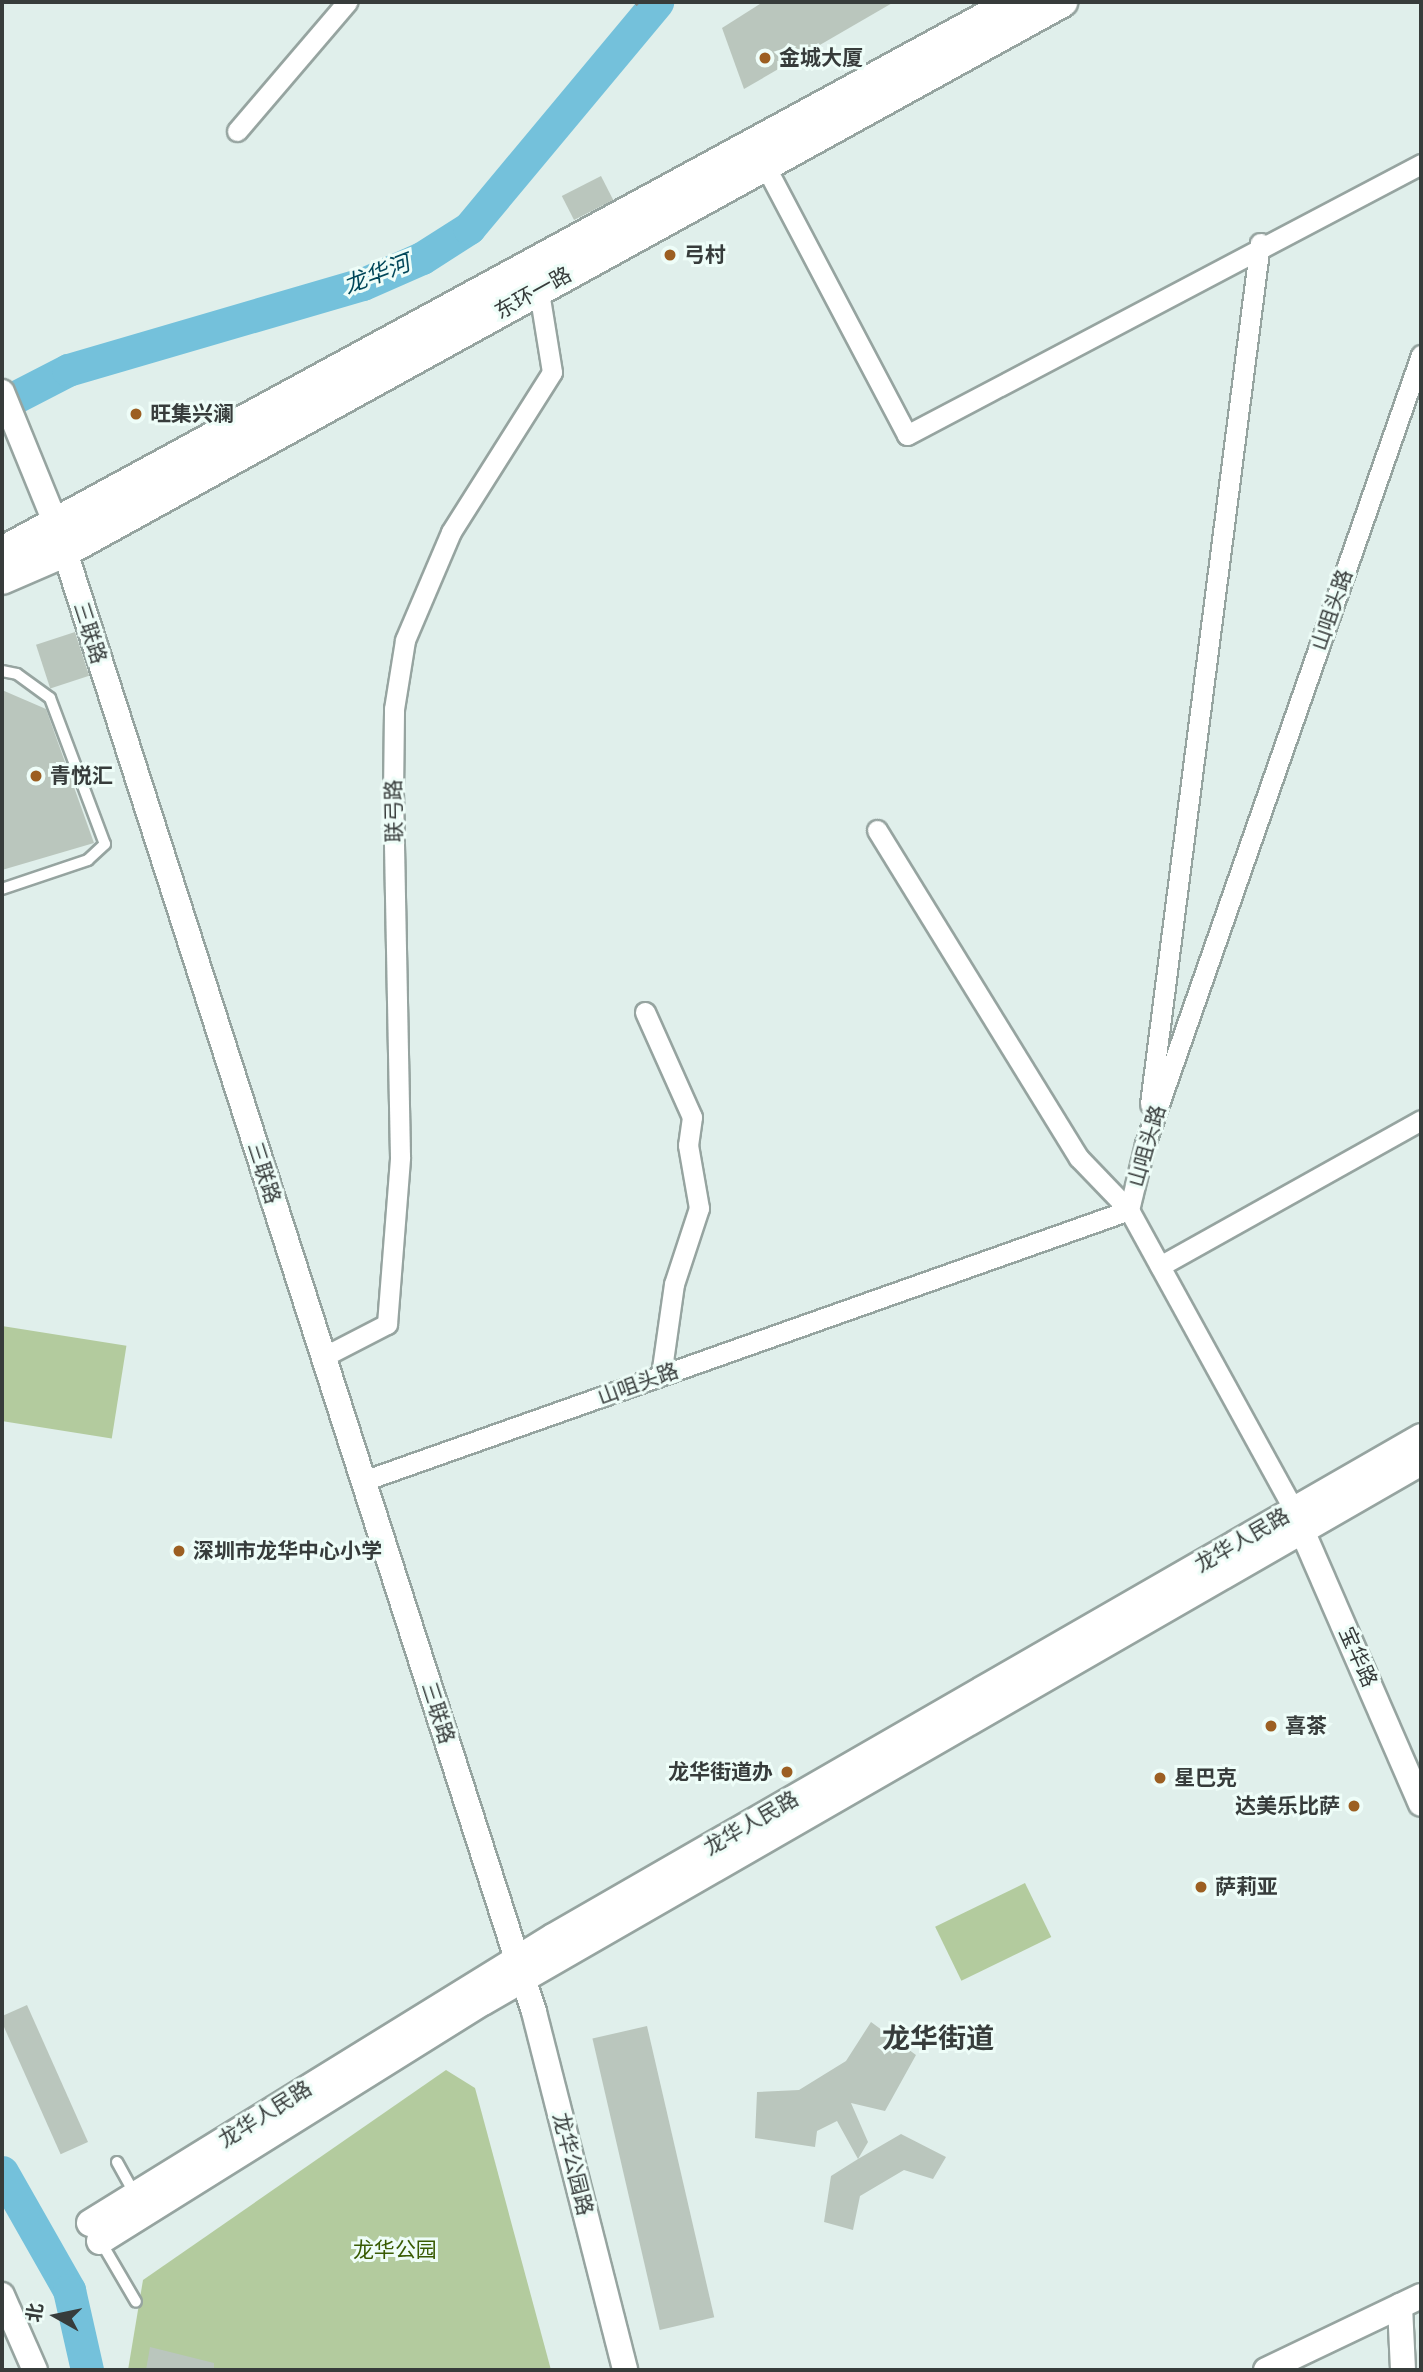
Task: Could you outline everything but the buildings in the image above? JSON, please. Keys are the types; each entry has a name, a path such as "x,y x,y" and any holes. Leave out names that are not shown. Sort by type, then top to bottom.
{"main road":[{"name":"东环一路","path":"759,156 1014,2"},
{"name":"东环一路","path":"2,579 60,540 759,156 1062,2"},
{"name":"东环一路","path":"2,552 60,540"},
{"name":"龙华人民路","path":"95,2232 520,1968 1298,1520 1421,1437"},
{"name":"龙华人民路","path":"1298,1520 1421,1462"}],"street":[{"path":"237,131 347,2"},
{"path":"759,156 907,435 1260,243 1421,163"},
{"path":"1145,1144 1260,243"},
{"name":"联弓路","path":"323,1357 387,1324 400,1157 393,794 394,709 405,640 451,532 552,372 537,278"},
{"name":"山咀头路","path":"363,1481 1129,1210 1145,1144 1421,355"},
{"name":"三联路","path":"2,391 18,424 60,540 520,1968"},
{"path":"877,830 1079,1158 1129,1210 1298,1520"},
{"path":"645,1012 692,1117 688,1145 699,1208 674,1284 661,1376"},
{"path":"1160,1266 1421,1120"},
{"name":"宝华路","path":"1298,1520 1421,1804"},
{"name":"龙华公园路","path":"520,1968 625,2370"},
{"path":"2,2295 34,2370"},
{"path":"1266,2370 1411,2301"},
{"path":"1403,2370 1411,2301"}],"lane":[{"path":"2,671 17,674 50,698 105,844 88,860 2,889"},
{"path":"117,2162 141,2203"},
{"path":"95,2232 136,2302"}],"green space":[{"path":"2,1326 126,1346 112,1439 2,1421"},
{"path":"1025,1883 1051,1937 961,1981 935,1927"},
{"name":"龙华公园","path":"446,2070 475,2088 551,2370 128,2370 143,2280"}],"waterway":[{"name":"龙华河","path":"2,404 68,370 363,284 422,258 469,228 657,2"},
{"name":"龙华河","path":"2,2172 69,2290 87,2370"}],"place":[{"name":"金城大厦","path":"765,58"},
{"name":"弓村","path":"670,255"},
{"name":"旺集兴澜","path":"136,414"},
{"name":"青悦汇","path":"36,776"},
{"name":"深圳市龙华中心小学","path":"179,1551"},
{"name":"喜茶","path":"1271,1726"},
{"name":"龙华街道办","path":"787,1772"},
{"name":"星巴克","path":"1160,1778"},
{"name":"达美乐比萨","path":"1354,1806"},
{"name":"萨莉亚","path":"1201,1887"}],"district":[{"name":"龙华街道","path":"938,2039"}]}
